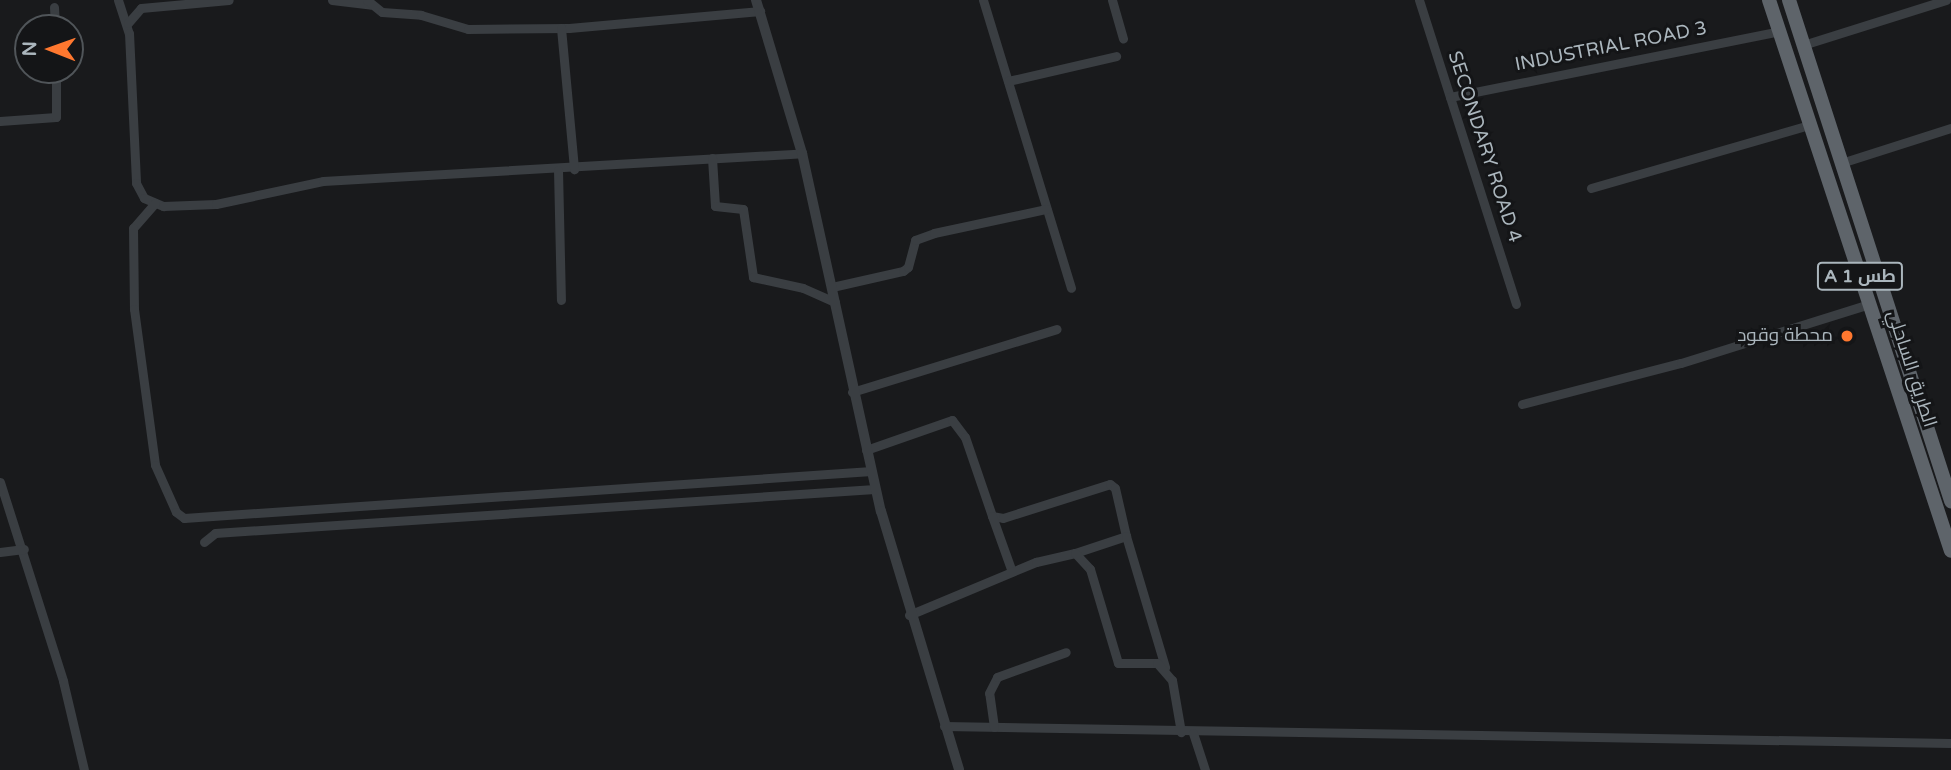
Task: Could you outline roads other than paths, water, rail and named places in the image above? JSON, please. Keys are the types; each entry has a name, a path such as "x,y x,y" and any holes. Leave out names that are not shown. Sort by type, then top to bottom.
{"highway":[{"name":"الطريق الساحلي","path":"1769,0 1869,304 1946,505"},
{"name":"الطريق الساحلي","path":"1789,0 1946,505 1951,551"}],"street":[{"path":"118,0 128,23 136,183 144,198 155,203 216,204 286,186 336,180 558,170 802,153"},
{"path":"128,23 141,8 229,0"},
{"path":"332,0 368,3 382,12 430,17 456,28 561,27 759,3 802,153 875,489 909,615 959,770"},
{"path":"983,0 1071,288"},
{"path":"1112,0 1123,38"},
{"name":"SECONDARY ROAD 4","path":"1419,0 1516,304"},
{"path":"1804,45 1946,0"},
{"path":"54,7 54,14"},
{"path":"561,27 574,169"},
{"name":"INDUSTRIAL ROAD 3","path":"1450,97 1779,32"},
{"path":"1007,81 1116,55"},
{"path":"0,121 56,117 56,84"},
{"path":"1591,188 1809,125"},
{"path":"1841,163 1951,128"},
{"path":"712,158 715,206 743,209 754,277 803,288 835,302"},
{"path":"558,170 562,300"},
{"path":"155,203 132,228 134,309 155,465 176,512 184,518 871,471"},
{"path":"832,287 902,271 915,240 934,233 1046,209"},
{"path":"1522,404 1681,363 1869,304"},
{"path":"852,393 1057,329"},
{"path":"866,450 952,420 958,422 1012,572"},
{"path":"0,482 24,549 84,770"},
{"path":"992,516 1003,518 1110,484 1115,488 1126,536 1165,667 1177,698 1181,733"},
{"path":"204,542 215,533 875,489"},
{"path":"909,615 1061,553 1074,553 1126,536"},
{"path":"0,552 24,549"},
{"path":"1074,553 1090,569 1118,663 1157,663 1165,667"},
{"path":"993,727 989,694 997,677 1066,652"},
{"path":"944,726 1181,733 1951,743"},
{"path":"1193,733 1205,770"}],"place":[{"name":"محطة وقود","path":"1847,336"}]}
